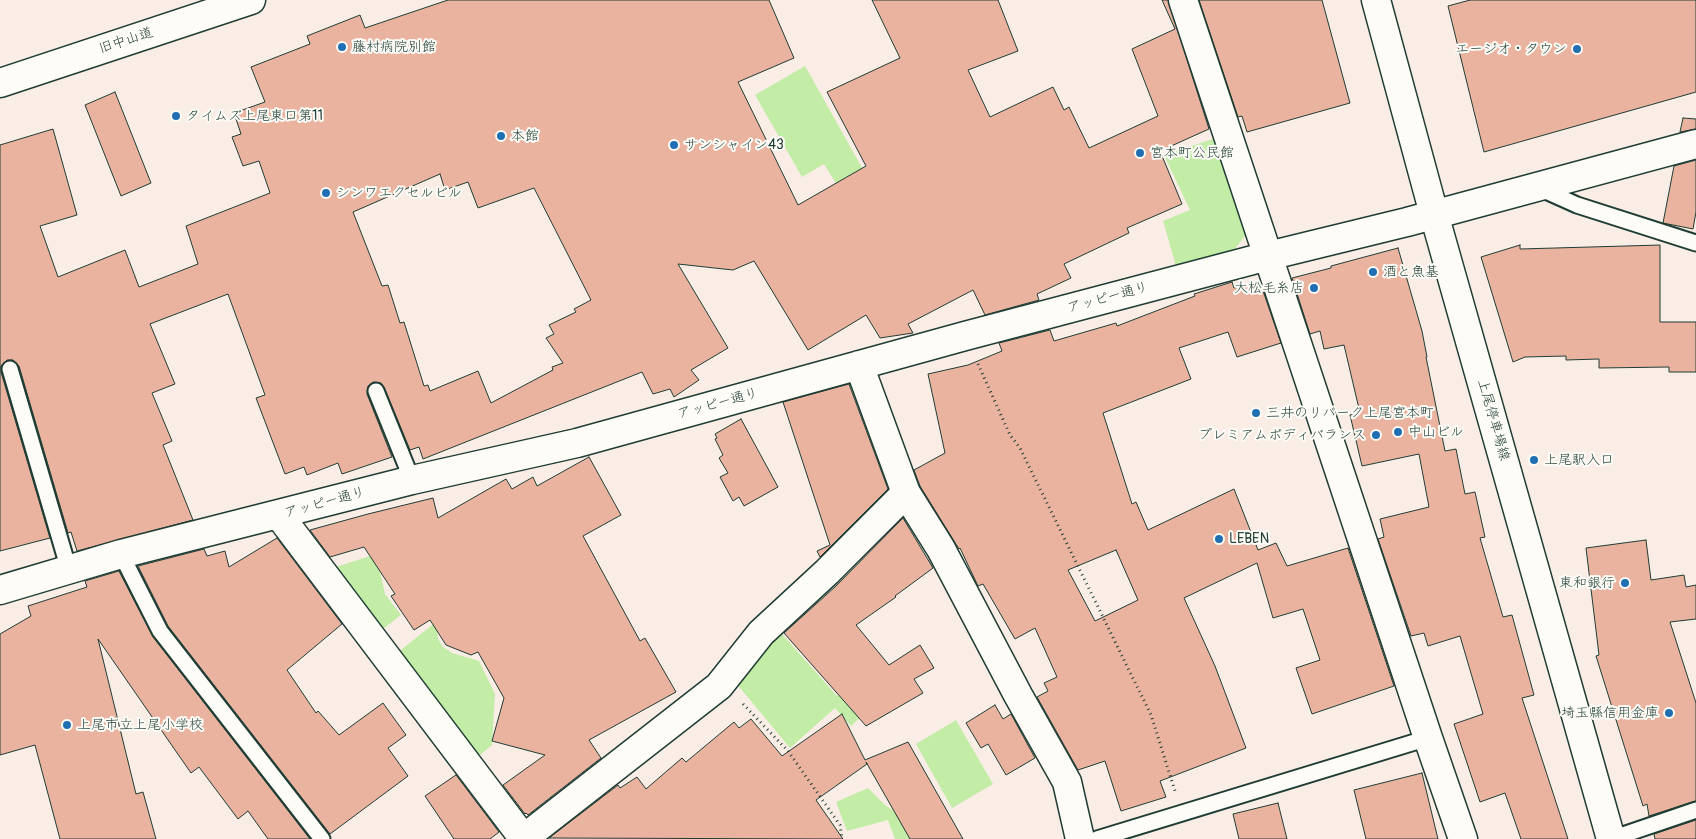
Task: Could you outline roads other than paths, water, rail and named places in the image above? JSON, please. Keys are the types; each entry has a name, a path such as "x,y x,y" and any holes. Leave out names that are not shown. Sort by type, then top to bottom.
{"street":[{"name":"旧中山道","path":"0,82 251,0"},
{"path":"1183,0 1463,839"},
{"name":"上尾停車場線","path":"1376,0 1434,214 1611,839"},
{"name":"アッピー通り","path":"0,590 121,554 412,480 577,443 966,336 1696,144"},
{"path":"859,365 906,492 941,549 985,634 1067,782 1080,839"},
{"path":"278,515 523,839 719,686 761,633 827,572 906,492"}],"lane":[{"path":"1536,186 1577,205 1696,243"},
{"path":"10,369 69,570"},
{"path":"376,392 412,480"},
{"path":"121,554 160,631 322,839"},
{"path":"1097,839 1428,738"},
{"path":"1611,839 1696,810"}],"place":[{"name":"藤村病院別館","path":"342,47"},
{"name":"エージオ・タウン","path":"1577,49"},
{"name":"タイムズ上尾東口第11","path":"176,116"},
{"name":"本館","path":"501,136"},
{"name":"サンシャイン43","path":"674,145"},
{"name":"宮本町公民館","path":"1140,153"},
{"name":"シンワエクセルビル","path":"326,193"},
{"name":"酒と魚基","path":"1373,272"},
{"name":"大松毛糸店","path":"1314,288"},
{"name":"三井のリパーク上尾宮本町","path":"1256,413"},
{"name":"中山ビル","path":"1398,432"},
{"name":"プレミアムボディバランス","path":"1376,435"},
{"name":"上尾駅入口","path":"1534,460"},
{"name":"LEBEN","path":"1219,539"},
{"name":"東和銀行","path":"1625,583"},
{"name":"埼玉縣信用金庫","path":"1669,713"},
{"name":"上尾市立上尾小学校","path":"67,725"}]}
